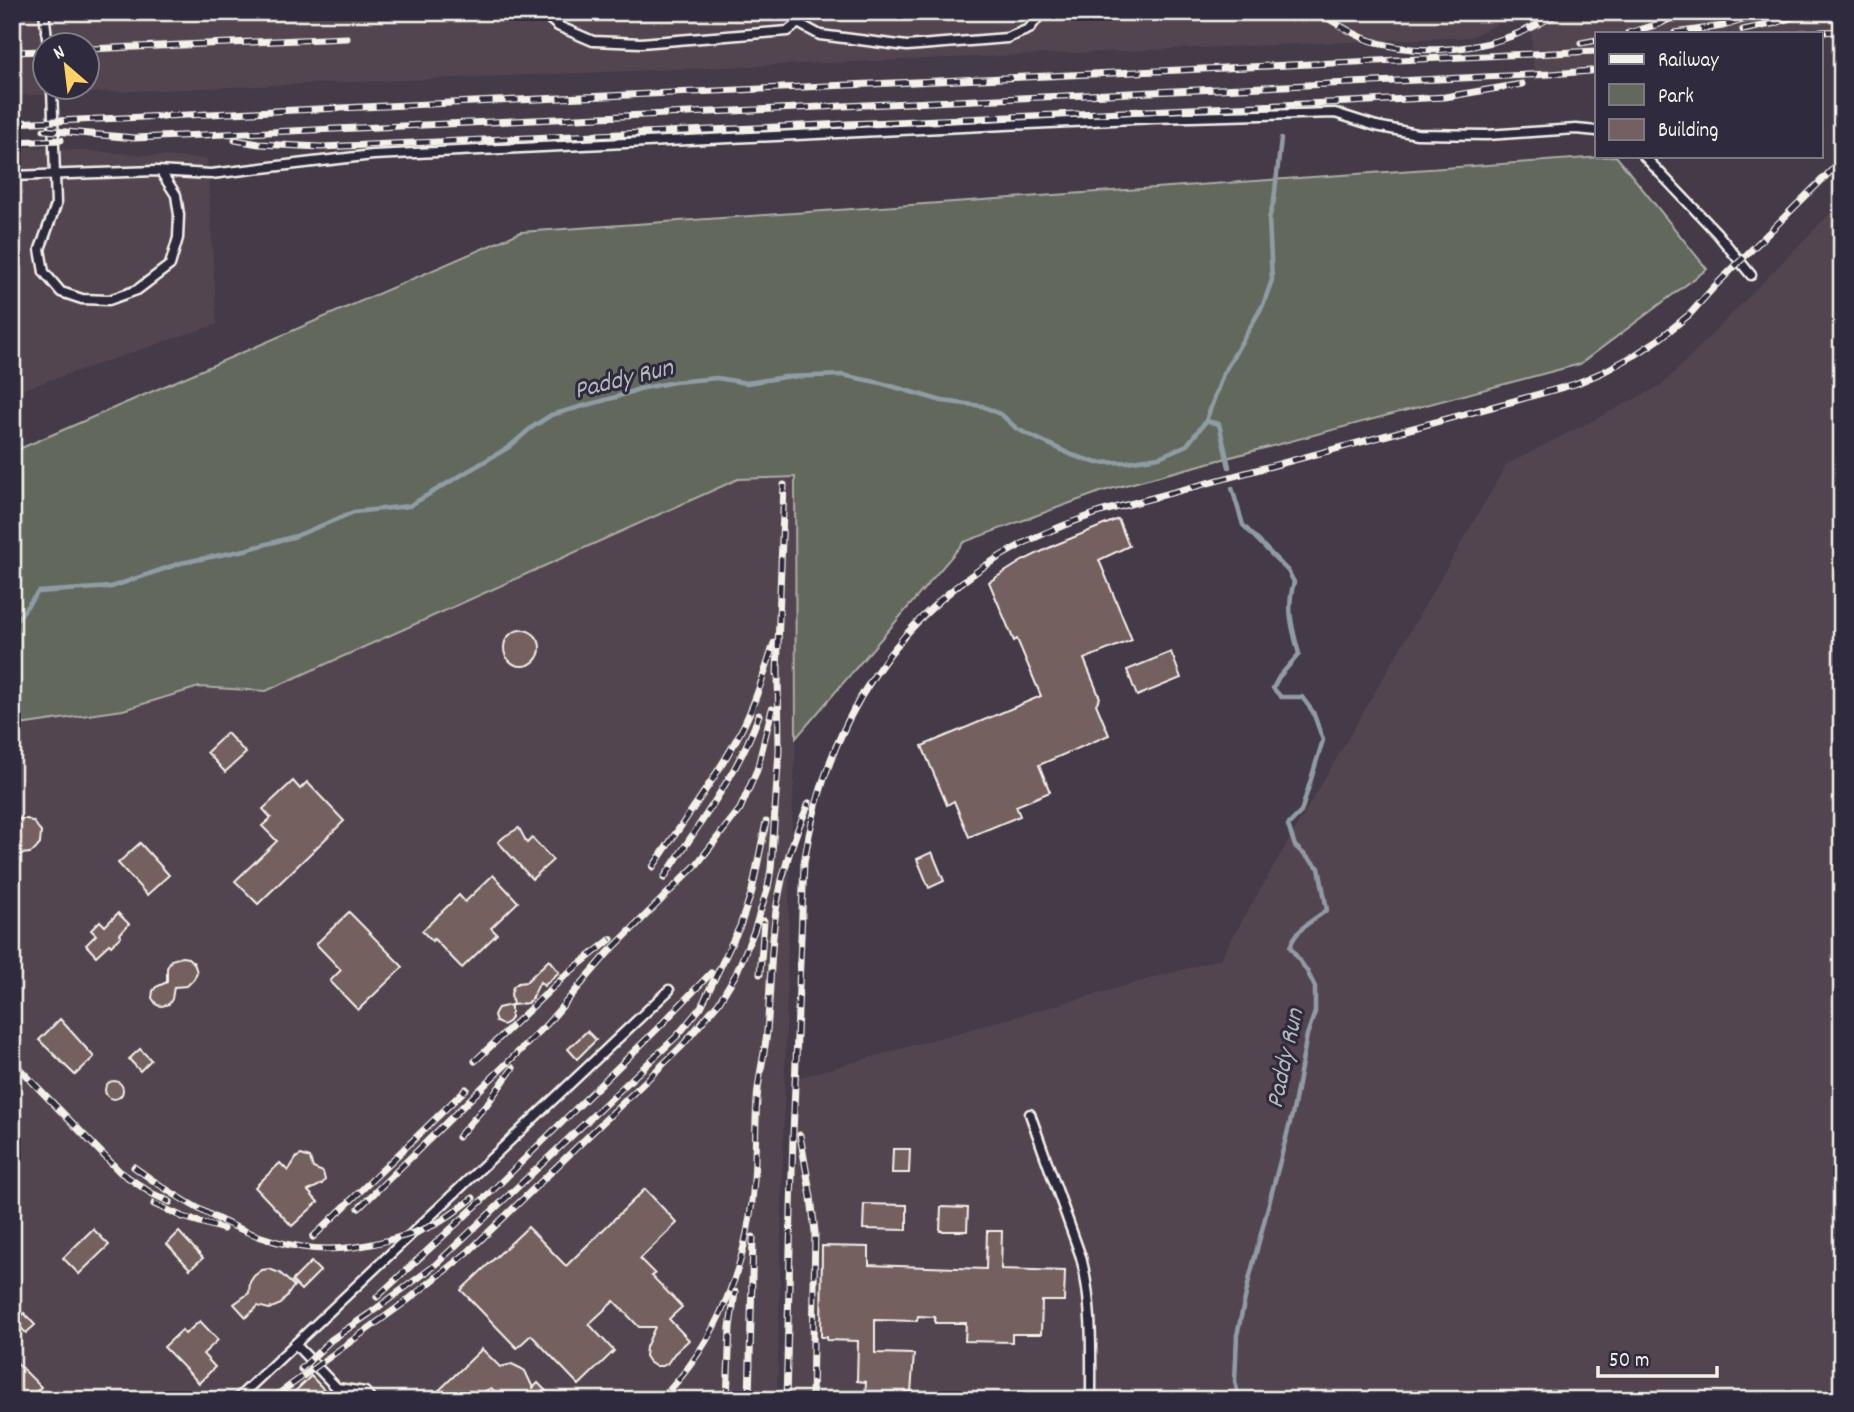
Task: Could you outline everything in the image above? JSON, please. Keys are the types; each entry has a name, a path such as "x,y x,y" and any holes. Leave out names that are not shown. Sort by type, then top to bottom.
{"lane":[{"path":"44,12 46,32"},
{"path":"542,12 558,26 593,41 641,43 788,31 807,16 808,12"},
{"path":"798,23 820,35 907,46 1007,38 1029,29 1042,12"},
{"path":"52,102 56,205 40,249 44,272 61,292 82,299 109,300 136,290 170,265 178,238 179,215 176,195 161,172"},
{"path":"12,176 161,172 211,174 373,155 1321,113 1335,113 1376,126 1417,134 1487,135 1576,129 1595,131"},
{"path":"1646,158 1717,233 1751,275"},
{"path":"236,1400 669,990"},
{"path":"1030,1115 1085,1274 1091,1312 1091,1400"},
{"path":"295,1344 337,1388 365,1392 372,1400"}],"shaded area":[{"path":"12,12 1521,12 1471,37 102,92 102,32 32,32 32,95 12,96"},
{"path":"1530,12 1842,12 1842,31 1595,32 1595,69 1534,81"},
{"path":"12,146 207,159 217,324 12,393"},
{"path":"1842,201 1842,1400 788,1400 797,1078 1220,959 1507,464 1662,385"},
{"path":"795,477 796,738 790,865 777,1400 12,1400 12,726 123,710 199,687 266,691 739,479"}],"green space":[{"path":"1618,158 1707,269 1580,364 1103,491 964,542 796,738 795,477 738,479 266,691 199,687 123,710 12,726 12,452 521,232"}],"building":[{"path":"1118,519 1129,546 1099,560 1132,640 1084,659 1100,698 1096,704 1109,735 1039,765 1050,792 1016,806 1020,816 969,837 954,801 947,805 922,746 1041,696 989,582 1022,561"},
{"path":"522,630 535,635 540,648 535,661 522,666 509,661 504,648 509,635"},
{"path":"1171,652 1181,678 1137,696 1127,670"},
{"path":"227,733 246,753 225,772 207,752"},
{"path":"293,781 300,789 307,782 344,821 258,904 235,881 277,841 262,826 271,818 263,809"},
{"path":"20,819 34,822 41,832 40,844 30,853 12,851 12,823"},
{"path":"519,828 527,843 532,838 553,860 532,879 498,842"},
{"path":"140,843 169,875 147,895 118,863"},
{"path":"932,852 944,881 929,888 917,859"},
{"path":"493,875 518,902 491,928 497,934 462,968 434,939 432,941 422,931 459,895 465,902"},
{"path":"349,912 403,967 358,1010 330,981 341,970 316,944"},
{"path":"118,913 129,924 111,946 109,944 96,956 86,945 96,935 91,930 100,921 105,926"},
{"path":"182,957 194,963 197,972 194,979 187,986 174,987 169,1004 157,1005 152,998 153,991 167,982 167,968 171,960"},
{"path":"549,960 559,972 544,986 540,982 527,1003 513,1005 513,987 526,982"},
{"path":"511,1005 509,1021 503,1025 496,1022 494,1015 498,1008"},
{"path":"60,1019 94,1057 75,1075 39,1040"},
{"path":"587,1031 596,1040 577,1059 568,1049"},
{"path":"140,1049 151,1060 140,1071 129,1059"},
{"path":"114,1081 120,1084 123,1090 120,1096 114,1099 108,1096 105,1090 108,1084"},
{"path":"893,1149 910,1149 909,1173 892,1173"},
{"path":"301,1155 310,1158 313,1168 323,1172 325,1180 308,1191 318,1202 292,1226 255,1187 280,1163 288,1171"},
{"path":"645,1189 677,1223 640,1259 655,1274 652,1276 682,1307 669,1319 689,1340 667,1364 655,1366 645,1356 655,1327 639,1327 614,1301 589,1324 614,1351 579,1385 531,1335 517,1348 461,1290 528,1227 566,1266"},
{"path":"864,1204 907,1205 907,1230 863,1229"},
{"path":"941,1207 968,1208 967,1231 940,1231"},
{"path":"93,1229 109,1245 79,1274 63,1258"},
{"path":"987,1231 1002,1231 1001,1269 1065,1271 1064,1301 1042,1301 1041,1334 1012,1334 1012,1342 965,1341 966,1323 935,1323 935,1317 918,1316 917,1321 875,1320 875,1353 914,1354 911,1392 906,1392 906,1400 865,1400 866,1382 857,1381 858,1341 827,1340 827,1337 821,1337 822,1246 869,1247 869,1265 986,1269"},
{"path":"179,1232 203,1258 190,1269 167,1244"},
{"path":"311,1262 320,1271 301,1290 292,1281"},
{"path":"269,1269 280,1273 294,1286 281,1304 269,1309 258,1306 246,1317 234,1304 249,1293 250,1282 254,1276"},
{"path":"24,1313 35,1325 26,1333 15,1322"},
{"path":"200,1321 218,1340 203,1354 215,1367 199,1383 164,1347 182,1330 185,1334"},
{"path":"482,1349 500,1367 512,1364 525,1371 533,1388 538,1383 555,1400 521,1400 522,1397 507,1400 491,1388 476,1396 474,1400 429,1400"},
{"path":"12,1358 41,1387 28,1400 12,1400"},
{"path":"311,1376 334,1400 286,1400"}],"waterway":[{"path":"1206,421 1223,374 1263,305 1272,280 1269,219 1274,200 1281,139"},
{"name":"Paddy Run","path":"12,622 15,622 38,592 111,587 181,563 296,536 354,512 409,506 509,447 551,415 639,389 674,382 717,378 747,383 785,377 842,375 942,401 982,406 1002,415 1017,429 1072,455 1097,463 1159,457 1187,445 1206,421 1219,424 1229,467"},
{"name":"Paddy Run","path":"1232,488 1243,525 1288,571 1294,582 1290,610 1299,654 1273,688 1281,697 1302,697 1313,712 1323,740 1301,812 1288,825 1295,846 1319,868 1327,910 1300,930 1290,947 1315,987 1315,1012 1307,1035 1293,1111 1237,1335 1235,1381 1239,1400"}],"railway":[{"path":"1318,12 1366,39 1400,48 1436,50 1472,46 1506,38 1560,12"},
{"path":"1631,32 1659,24 1683,12"},
{"path":"1682,32 1723,26 1769,12"},
{"path":"1743,30 1776,23 1807,12"},
{"path":"1822,32 1842,31"},
{"path":"102,48 347,38"},
{"path":"1581,43 1595,40"},
{"path":"12,52 32,51"},
{"path":"12,123 1595,51"},
{"path":"44,130 135,138 1591,71"},
{"path":"235,140 321,147 1350,102 1445,97 1522,84"},
{"path":"12,142 61,140"},
{"path":"786,1400 804,863 814,812 830,763 850,717 875,675 905,635 940,600 981,569 1026,542 1072,522 1100,512 1575,384 1603,372 1658,340 1690,314 1842,160"},
{"path":"777,674 784,485"},
{"path":"653,867 734,744 761,685 774,643"},
{"path":"270,1400 408,1300 468,1252 682,1046 719,1002 736,974 768,887 779,751 778,666"},
{"path":"359,1208 547,1024 607,954 697,864 740,809 757,770 772,709"},
{"path":"664,878 729,779 759,715"},
{"path":"660,1400 698,1353 714,1326 727,1299 745,1240 754,1180 758,1091 767,1031 777,904 790,852 809,803"},
{"path":"301,1369 331,1340 433,1267 677,1036 701,1007 740,926 752,891 766,822"},
{"path":"760,974 764,921"},
{"path":"475,1061 567,974 611,939"},
{"path":"377,1297 491,1192 711,973"},
{"path":"12,1061 120,1172 170,1202"},
{"path":"458,1137 487,1104 513,1068"},
{"path":"313,1237 466,1089"},
{"path":"800,1135 815,1232 812,1400"},
{"path":"134,1167 213,1217 257,1236 302,1247 336,1249 382,1242 410,1234 438,1223 473,1198"},
{"path":"154,1204 183,1217 223,1229"},
{"path":"749,1400 753,1237"},
{"path":"727,1400 730,1327 735,1292"}]}
